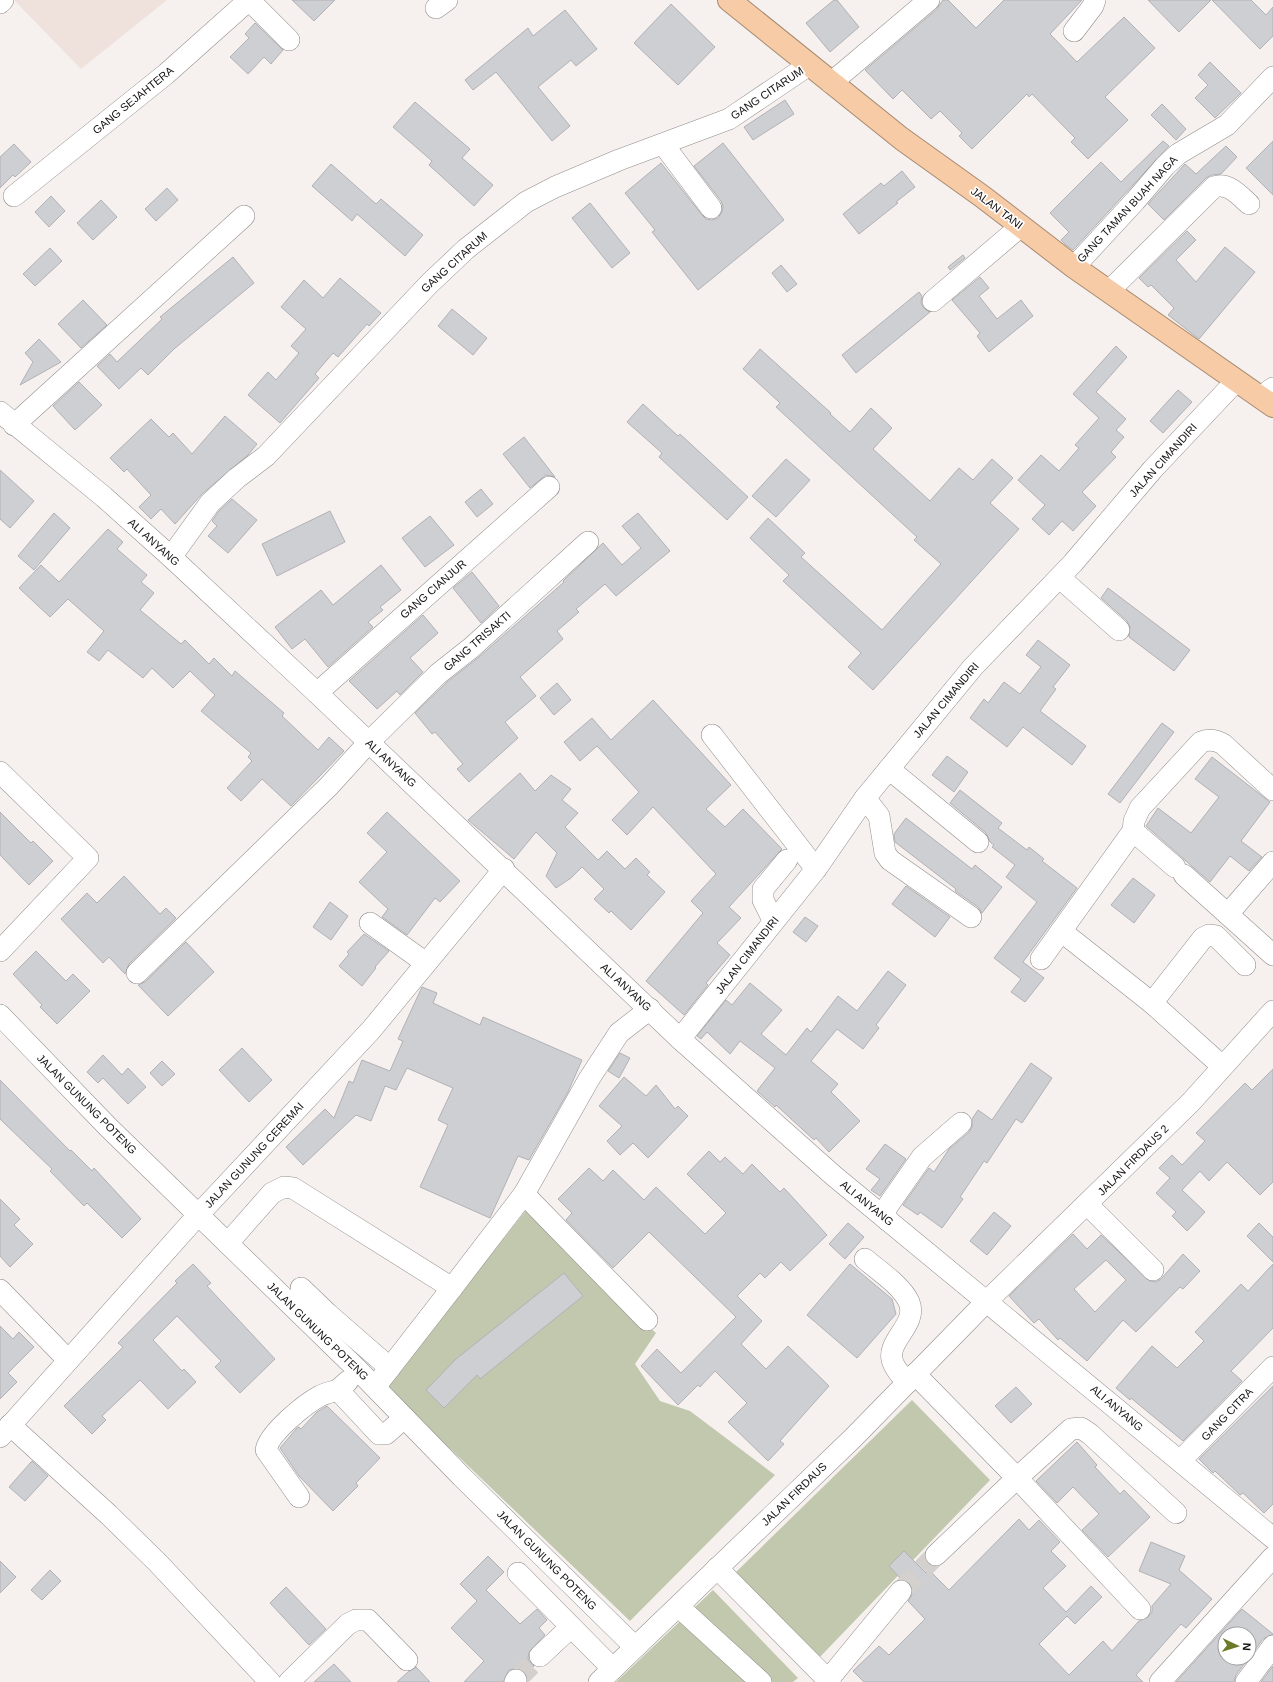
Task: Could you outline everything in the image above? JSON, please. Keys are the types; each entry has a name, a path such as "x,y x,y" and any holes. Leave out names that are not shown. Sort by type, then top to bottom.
{"highway":[{"name":"JALAN TANI","path":"729,0 902,139 1021,226 1074,267 1236,381 1269,397"}],"street":[{"path":"0,3 3,0"},
{"path":"249,0 289,40"},
{"name":"GANG SEJAHTERA","path":"14,196 166,74 249,0"},
{"path":"831,83 929,0"},
{"path":"1074,31 1093,6 1095,0"},
{"name":"GANG CITARUM","path":"171,557 210,503 237,478 266,456 430,283 466,249 538,195 729,119 809,65"},
{"name":"GANG TAMAN BUAH NAGA","path":"1074,267 1169,162 1178,154 1228,125 1273,77"},
{"path":"663,144 711,208"},
{"path":"1109,291 1214,187 1219,185 1227,186 1249,204"},
{"path":"7,418 244,216"},
{"path":"933,301 1021,226"},
{"name":"JALAN CIMANDIRI","path":"680,1039 773,920 816,869 865,798 973,667 1060,578 1153,469 1236,381"},
{"name":"ALI ANYANG","path":"7,418 104,496 171,557 317,692 680,1039 834,1176 1273,1538"},
{"name":"GANG CIANJUR","path":"317,692 549,487"},
{"name":"GANG TRISAKTI","path":"138,973 329,786 369,742 438,674 471,648 588,542"},
{"path":"1060,578 1119,630"},
{"path":"712,735 816,869"},
{"path":"1041,959 1133,831 1134,821 1140,808 1201,742 1207,740 1217,741 1223,744 1273,790"},
{"path":"889,769 978,842"},
{"path":"0,772 88,858 0,951"},
{"path":"865,798 879,816 885,853 890,860 971,917"},
{"path":"1133,831 1273,955"},
{"path":"773,920 762,900 763,889 787,860"},
{"path":"1228,914 1273,862"},
{"name":"JALAN GUNUNG CEREMAI","path":"5,1431 199,1214 371,1030 504,870"},
{"path":"370,923 426,963"},
{"path":"1061,931 1152,1003 1222,1066"},
{"path":"1152,1003 1203,938 1209,935 1216,936 1245,964"},
{"path":"375,1387 524,1194 589,1079 619,1033 650,1009"},
{"name":"JALAN FIRDAUS 2","path":"986,1302 1191,1102 1273,1011"},
{"name":"JALAN GUNUNG POTENG","path":"0,1015 108,1128 228,1243 321,1321 358,1370 404,1418 635,1647"},
{"path":"888,1220 885,1210 922,1157 961,1123"},
{"path":"228,1243 272,1193 284,1187 293,1188 452,1288"},
{"path":"524,1194 647,1320"},
{"path":"1087,1204 1153,1270"},
{"path":"865,1259 902,1292 910,1304 910,1321 896,1341 892,1356 893,1364 911,1378 1017,1478 1140,1610"},
{"path":"301,1288 321,1321 390,1368"},
{"path":"0,1290 68,1360"},
{"name":"JALAN FIRDAUS","path":"606,1676 679,1607 717,1568 745,1534 853,1438 986,1302"},
{"name":"GANG CITRA","path":"1180,1461 1273,1367"},
{"path":"299,1497 266,1450 267,1445 271,1439 302,1408 321,1395 338,1390 358,1370"},
{"path":"338,1390 380,1434 386,1434 404,1418"},
{"path":"936,1555 1071,1429 1081,1428 1090,1434 1176,1513"},
{"path":"5,1431 109,1516 158,1563 270,1682"},
{"path":"1160,1682 1273,1557"},
{"path":"717,1568 829,1681 901,1591"},
{"path":"518,1573 571,1627 606,1676"},
{"path":"679,1607 761,1682"},
{"path":"288,1682 336,1634 356,1620 368,1620 407,1660"},
{"path":"540,1656 571,1627"},
{"path":"1246,1682 1273,1646"}],"shaded area":[{"path":"14,0 167,0 81,69"}],"green space":[{"path":"527,1209 592,1276 656,1333 635,1364 660,1401 690,1411 775,1475 630,1621 386,1387"},
{"path":"912,1400 990,1480 818,1659 735,1573"},
{"path":"713,1590 798,1678 793,1682 616,1682"}],"building":[{"path":"292,0 335,0 314,21"},
{"path":"834,0 837,0 859,27 830,52 806,23"},
{"path":"943,0 948,0 976,28 1004,0 1082,0 1050,34 1077,62 1124,17 1155,48 1105,97 1128,120 1088,159 1071,142 1075,138 1032,94 1029,97 1027,94 972,149 959,136 962,133 940,111 931,119 902,90 893,99 865,70 937,9"},
{"path":"1148,0 1211,0 1179,32"},
{"path":"1212,0 1251,0 1266,15 1273,7 1273,36 1260,49"},
{"path":"671,4 715,47 678,85 634,43"},
{"path":"565,10 597,49 576,66 571,60 538,87 570,126 552,141 496,72 473,90 465,80 528,28 533,36"},
{"path":"255,23 283,50 271,64 264,57 248,74 230,57 249,38 245,34"},
{"path":"1210,62 1241,93 1215,118 1195,98 1208,85 1198,75"},
{"path":"785,100 794,114 753,140 744,127"},
{"path":"415,102 470,149 462,158 493,185 474,206 429,165 432,161 393,127"},
{"path":"1162,104 1186,129 1176,140 1151,115"},
{"path":"1163,141 1169,146 1073,250 1065,244 1061,240 1069,232 1050,213 1101,162 1121,182"},
{"path":"1273,141 1273,195 1246,168"},
{"path":"723,143 784,220 698,290 652,232 655,230 625,193 661,163 706,219 712,220 718,218 722,212 723,206 721,201 694,166"},
{"path":"14,144 31,162 15,177 13,175 0,188 0,157"},
{"path":"1226,146 1237,157 1221,174 1212,175 1206,178 1164,220 1148,204 1185,164 1196,174"},
{"path":"331,164 376,204 381,199 423,235 405,256 357,214 352,221 312,186"},
{"path":"902,171 915,187 896,202 898,203 859,234 843,214 881,183 884,186"},
{"path":"167,188 178,200 156,221 145,209"},
{"path":"51,196 65,211 49,227 35,212"},
{"path":"101,200 117,217 93,240 77,223"},
{"path":"590,203 630,253 612,268 572,218"},
{"path":"1187,231 1196,240 1176,260 1196,282 1225,247 1255,272 1199,339 1168,315 1174,308 1151,285 1148,287 1139,278"},
{"path":"50,248 62,261 35,286 23,274"},
{"path":"963,255 965,258 950,270 948,267"},
{"path":"233,257 254,283 174,349 148,375 141,368 119,389 97,366 110,354 117,362 162,319 160,317"},
{"path":"781,265 797,284 787,292 772,273"},
{"path":"980,277 989,288 979,296 997,319 1021,300 1033,316 989,352 977,336 980,333 952,300"},
{"path":"340,278 381,313 369,326 367,324 338,357 333,353 315,374 319,378 280,423 248,395 268,372 276,380 299,353 291,346 306,329 281,307 304,280 323,298"},
{"path":"919,292 922,296 921,303 924,308 930,312 856,373 842,355"},
{"path":"83,300 107,325 81,348 58,324"},
{"path":"452,309 487,338 473,355 438,326"},
{"path":"39,339 61,362 20,385 33,362 25,353"},
{"path":"1116,346 1127,357 1096,392 1126,419 1116,430 1124,437 1111,452 1116,457 1082,492 1096,506 1073,531 1062,521 1049,535 1032,519 1045,505 1018,480 1041,455 1059,471 1079,448 1075,445 1099,418 1073,394"},
{"path":"760,349 850,432 871,408 892,428 873,449 930,501 959,468 973,480 992,459 1013,478 990,503 1019,529 873,690 848,667 861,653 783,581 789,575 750,538 768,518 805,553 801,557 882,630 941,564 914,540 917,537 776,407 780,403 743,369"},
{"path":"79,382 102,405 75,430 53,406"},
{"path":"1178,390 1192,402 1163,433 1150,421"},
{"path":"643,404 678,436 680,434 748,497 727,520 659,457 662,453 627,422"},
{"path":"225,416 257,444 248,455 202,494 175,524 161,509 151,519 139,507 151,495 127,469 124,472 110,458 151,419 169,437 173,433 192,454"},
{"path":"524,437 555,477 546,475 530,488 503,454"},
{"path":"786,459 810,480 776,517 752,496"},
{"path":"0,470 34,501 10,528 0,519"},
{"path":"481,489 493,504 477,517 465,502"},
{"path":"232,499 257,520 228,553 208,536 217,526 212,521 219,511"},
{"path":"330,511 345,542 277,576 262,544"},
{"path":"54,513 70,528 34,570 18,556"},
{"path":"638,513 670,551 616,596 605,584 576,609 579,612 557,631 563,639 520,677 536,696 505,722 518,738 469,782 457,769 463,764 435,732 432,734 415,713 446,683 479,657 564,582 563,581 603,543 622,565 641,548 622,526"},
{"path":"430,516 454,545 425,567 402,538"},
{"path":"108,529 123,542 117,549 147,575 141,582 154,593 140,610 181,644 185,640 209,664 214,658 232,676 235,671 284,713 282,716 318,750 329,737 344,751 291,806 262,779 241,801 227,788 252,761 248,757 251,753 201,711 215,695 190,671 173,688 152,668 143,678 108,650 99,661 87,652 104,631 68,599 50,617 19,588 41,565 59,582"},
{"path":"381,565 401,590 380,607 383,610 368,622 373,627 328,667 305,639 292,649 275,627 321,590 333,605"},
{"path":"472,572 499,606 481,623 453,588"},
{"path":"1108,588 1190,650 1174,671 1129,637 1130,627 1127,621 1101,598"},
{"path":"423,615 438,633 410,658 423,672 400,695 397,691 377,709 349,681"},
{"path":"1038,640 1070,665 1053,687 1056,689 1040,711 1086,746 1072,765 1023,727 1007,747 970,718 984,699 988,703 1004,682 1020,694 1041,667 1026,655"},
{"path":"557,683 571,700 554,715 540,698"},
{"path":"653,700 731,785 706,809 725,827 743,809 782,849 729,907 741,918 717,943 730,955 706,983 708,985 684,1015 646,981 703,913 691,901 716,874 653,807 627,835 612,820 639,792 597,746 580,761 564,742 592,718 611,740"},
{"path":"1162,723 1174,732 1120,803 1108,794"},
{"path":"947,756 968,772 954,792 932,775"},
{"path":"1212,757 1270,802 1241,841 1262,857 1249,871 1230,856 1210,882 1146,826 1158,808 1191,833 1219,797 1195,779"},
{"path":"520,773 535,791 551,775 571,789 562,800 578,813 565,827 598,860 607,851 625,869 636,858 650,872 647,875 665,892 631,930 611,911 609,913 594,899 604,889 582,867 571,878 556,888 546,876 557,853 536,832 514,859 468,820"},
{"path":"960,790 1002,823 998,828 1027,850 1029,847 1044,859 1042,861 1077,888 1023,962 1044,978 1025,1002 1011,992 1021,979 994,958 1037,902 1006,877 1015,865 992,847 994,845 990,842 986,833 950,803"},
{"path":"0,812 31,843 33,841 53,861 29,885 0,855"},
{"path":"387,812 460,881 440,902 435,898 407,935 382,917 388,909 359,882 387,852 367,833"},
{"path":"906,818 972,869 975,865 1002,887 982,913 978,907 955,891 956,889 895,842 894,834"},
{"path":"124,876 160,914 166,908 176,918 129,964 125,974 109,957 103,963 61,919 87,893 97,903"},
{"path":"1133,878 1155,895 1134,923 1111,905"},
{"path":"906,886 950,917 935,937 892,904"},
{"path":"330,902 348,916 331,940 313,927"},
{"path":"805,917 818,926 806,942 793,932"},
{"path":"364,934 389,951 375,967 376,968 362,986 339,966 349,954 347,952"},
{"path":"186,942 214,972 168,1016 138,985 145,982"},
{"path":"36,951 66,981 73,974 90,991 57,1024 40,1007 42,1005 13,974"},
{"path":"888,971 906,985 876,1025 879,1028 863,1049 837,1029 811,1061 838,1084 831,1092 860,1121 829,1152 816,1138 814,1140 776,1105 775,1107 757,1091 775,1068 740,1041 730,1054 707,1032 701,1039 697,1036 726,1000 732,1005 750,983 782,1010 761,1034 786,1055 807,1028 811,1032 838,996 857,1011"},
{"path":"422,987 437,993 433,1003 480,1025 483,1017 582,1060 568,1092 529,1160 518,1156 490,1218 420,1187 448,1125 438,1120 453,1088 407,1068 396,1090 385,1086 371,1121 356,1115 303,1165 286,1147 325,1109 334,1118 349,1081 353,1083 362,1060 390,1071 403,1041 398,1039"},
{"path":"242,1048 272,1080 249,1102 219,1070"},
{"path":"620,1053 630,1058 619,1078 608,1071"},
{"path":"103,1055 122,1075 128,1068 146,1087 128,1104 103,1078 98,1083 87,1072"},
{"path":"162,1061 175,1074 162,1086 150,1073"},
{"path":"1031,1063 1052,1078 1022,1123 1016,1119 987,1163 984,1161 960,1197 963,1199 942,1228 920,1212 918,1215 903,1205 929,1168 934,1172 949,1149 969,1132 972,1127 972,1119 978,1110 992,1120"},
{"path":"1273,1069 1273,1182 1260,1195 1227,1162 1209,1181 1200,1171 1182,1190 1205,1212 1187,1231 1172,1216 1176,1212 1156,1193 1170,1178 1159,1168 1172,1155 1182,1165 1205,1141 1196,1133 1245,1083 1252,1090"},
{"path":"624,1077 646,1096 656,1085 675,1109 678,1106 688,1116 648,1158 633,1143 620,1155 607,1141 622,1126 599,1106"},
{"path":"0,1080 70,1151 71,1150 92,1171 94,1168 141,1219 122,1238 87,1203 84,1206 50,1171 52,1169 0,1119"},
{"path":"885,1144 906,1159 880,1196 871,1190 880,1179 866,1169"},
{"path":"709,1151 720,1162 725,1157 743,1174 752,1164 780,1192 784,1188 827,1235 790,1271 781,1262 765,1278 760,1273 737,1296 762,1321 741,1344 766,1369 788,1346 829,1386 780,1441 784,1444 768,1461 728,1422 747,1403 715,1371 700,1387 698,1385 678,1405 641,1366 657,1349 681,1373 736,1317 649,1232 613,1268 566,1220 572,1213 558,1199 589,1168 603,1181 613,1170 644,1200 656,1187 705,1234 726,1213 687,1174"},
{"path":"0,1199 20,1219 14,1225 33,1244 10,1267 0,1256"},
{"path":"994,1212 1011,1226 987,1255 970,1241"},
{"path":"848,1223 864,1237 845,1259 829,1244"},
{"path":"1259,1223 1273,1237 1273,1262 1247,1236"},
{"path":"1073,1234 1087,1249 1101,1235 1150,1281 1156,1282 1161,1279 1183,1254 1200,1271 1183,1289 1180,1287 1136,1332 1123,1320 1087,1361 1060,1338 1058,1340 1039,1319 1034,1323 1009,1296","holes":["1106,1260 1126,1280 1095,1312 1074,1289"]},
{"path":"193,1264 211,1283 207,1286 275,1359 240,1393 215,1367 221,1361 177,1316 153,1340 182,1371 184,1369 196,1382 168,1409 140,1380 102,1416 106,1420 92,1434 64,1406 123,1347 118,1343 177,1283 175,1281"},
{"path":"850,1264 892,1299 896,1314 857,1358 807,1315"},
{"path":"1273,1264 1273,1328 1231,1371 1242,1381 1183,1441 1131,1398 1130,1400 1116,1388 1152,1346 1177,1368 1204,1341 1195,1332 1241,1284 1248,1291"},
{"path":"564,1273 583,1296 480,1379 477,1375 444,1408 426,1390 456,1359"},
{"path":"0,1326 13,1339 19,1332 34,1347 8,1373 17,1382 0,1399"},
{"path":"1273,1386 1273,1504 1264,1513 1243,1493 1240,1495 1215,1471 1213,1473 1199,1459"},
{"path":"1016,1387 1032,1404 1011,1423 995,1406"},
{"path":"327,1406 380,1458 356,1483 358,1486 333,1511 299,1476 280,1448 297,1428 299,1427 301,1429 317,1412"},
{"path":"1077,1442 1097,1465 1095,1467 1120,1494 1124,1490 1150,1517 1108,1557 1082,1530 1099,1514 1073,1487 1057,1503 1036,1481"},
{"path":"32,1461 48,1476 25,1501 9,1487"},
{"path":"1019,1519 1029,1530 1039,1520 1060,1542 1051,1551 1066,1566 1043,1588 1066,1612 1091,1586 1102,1597 1075,1624 1067,1616 1039,1644 1069,1675 1103,1641 1112,1651 1139,1621 1148,1617 1152,1612 1152,1606 1171,1584 1139,1571 1151,1542 1185,1556 1179,1570 1212,1599 1186,1628 1181,1624 1136,1675 1143,1682 864,1682 853,1671 879,1646 889,1655 925,1619 908,1601 913,1593 912,1586 908,1582 901,1579 889,1566 904,1551 926,1573 929,1570 949,1590"},
{"path":"488,1556 504,1572 486,1590 520,1624 537,1609 547,1620 539,1628 545,1635 529,1652 528,1659 534,1666 526,1674 521,1669 515,1668 509,1670 503,1682 464,1682 484,1661 451,1628 477,1601 460,1584"},
{"path":"0,1561 16,1577 0,1593"},
{"path":"50,1570 61,1581 42,1600 31,1590"},
{"path":"286,1587 326,1629 309,1645 270,1603"},
{"path":"1242,1609 1273,1634 1263,1639 1257,1647 1257,1626 1227,1626"},
{"path":"1217,1637 1217,1666 1243,1666 1236,1675 1234,1682 1176,1682"},
{"path":"334,1664 351,1682 314,1682"},
{"path":"1273,1666 1273,1682 1261,1682"},
{"path":"416,1667 430,1682 397,1682 408,1672"}],"tunnel":[{"path":"901,1591 936,1555"},
{"path":"516,1680 540,1656"}]}
